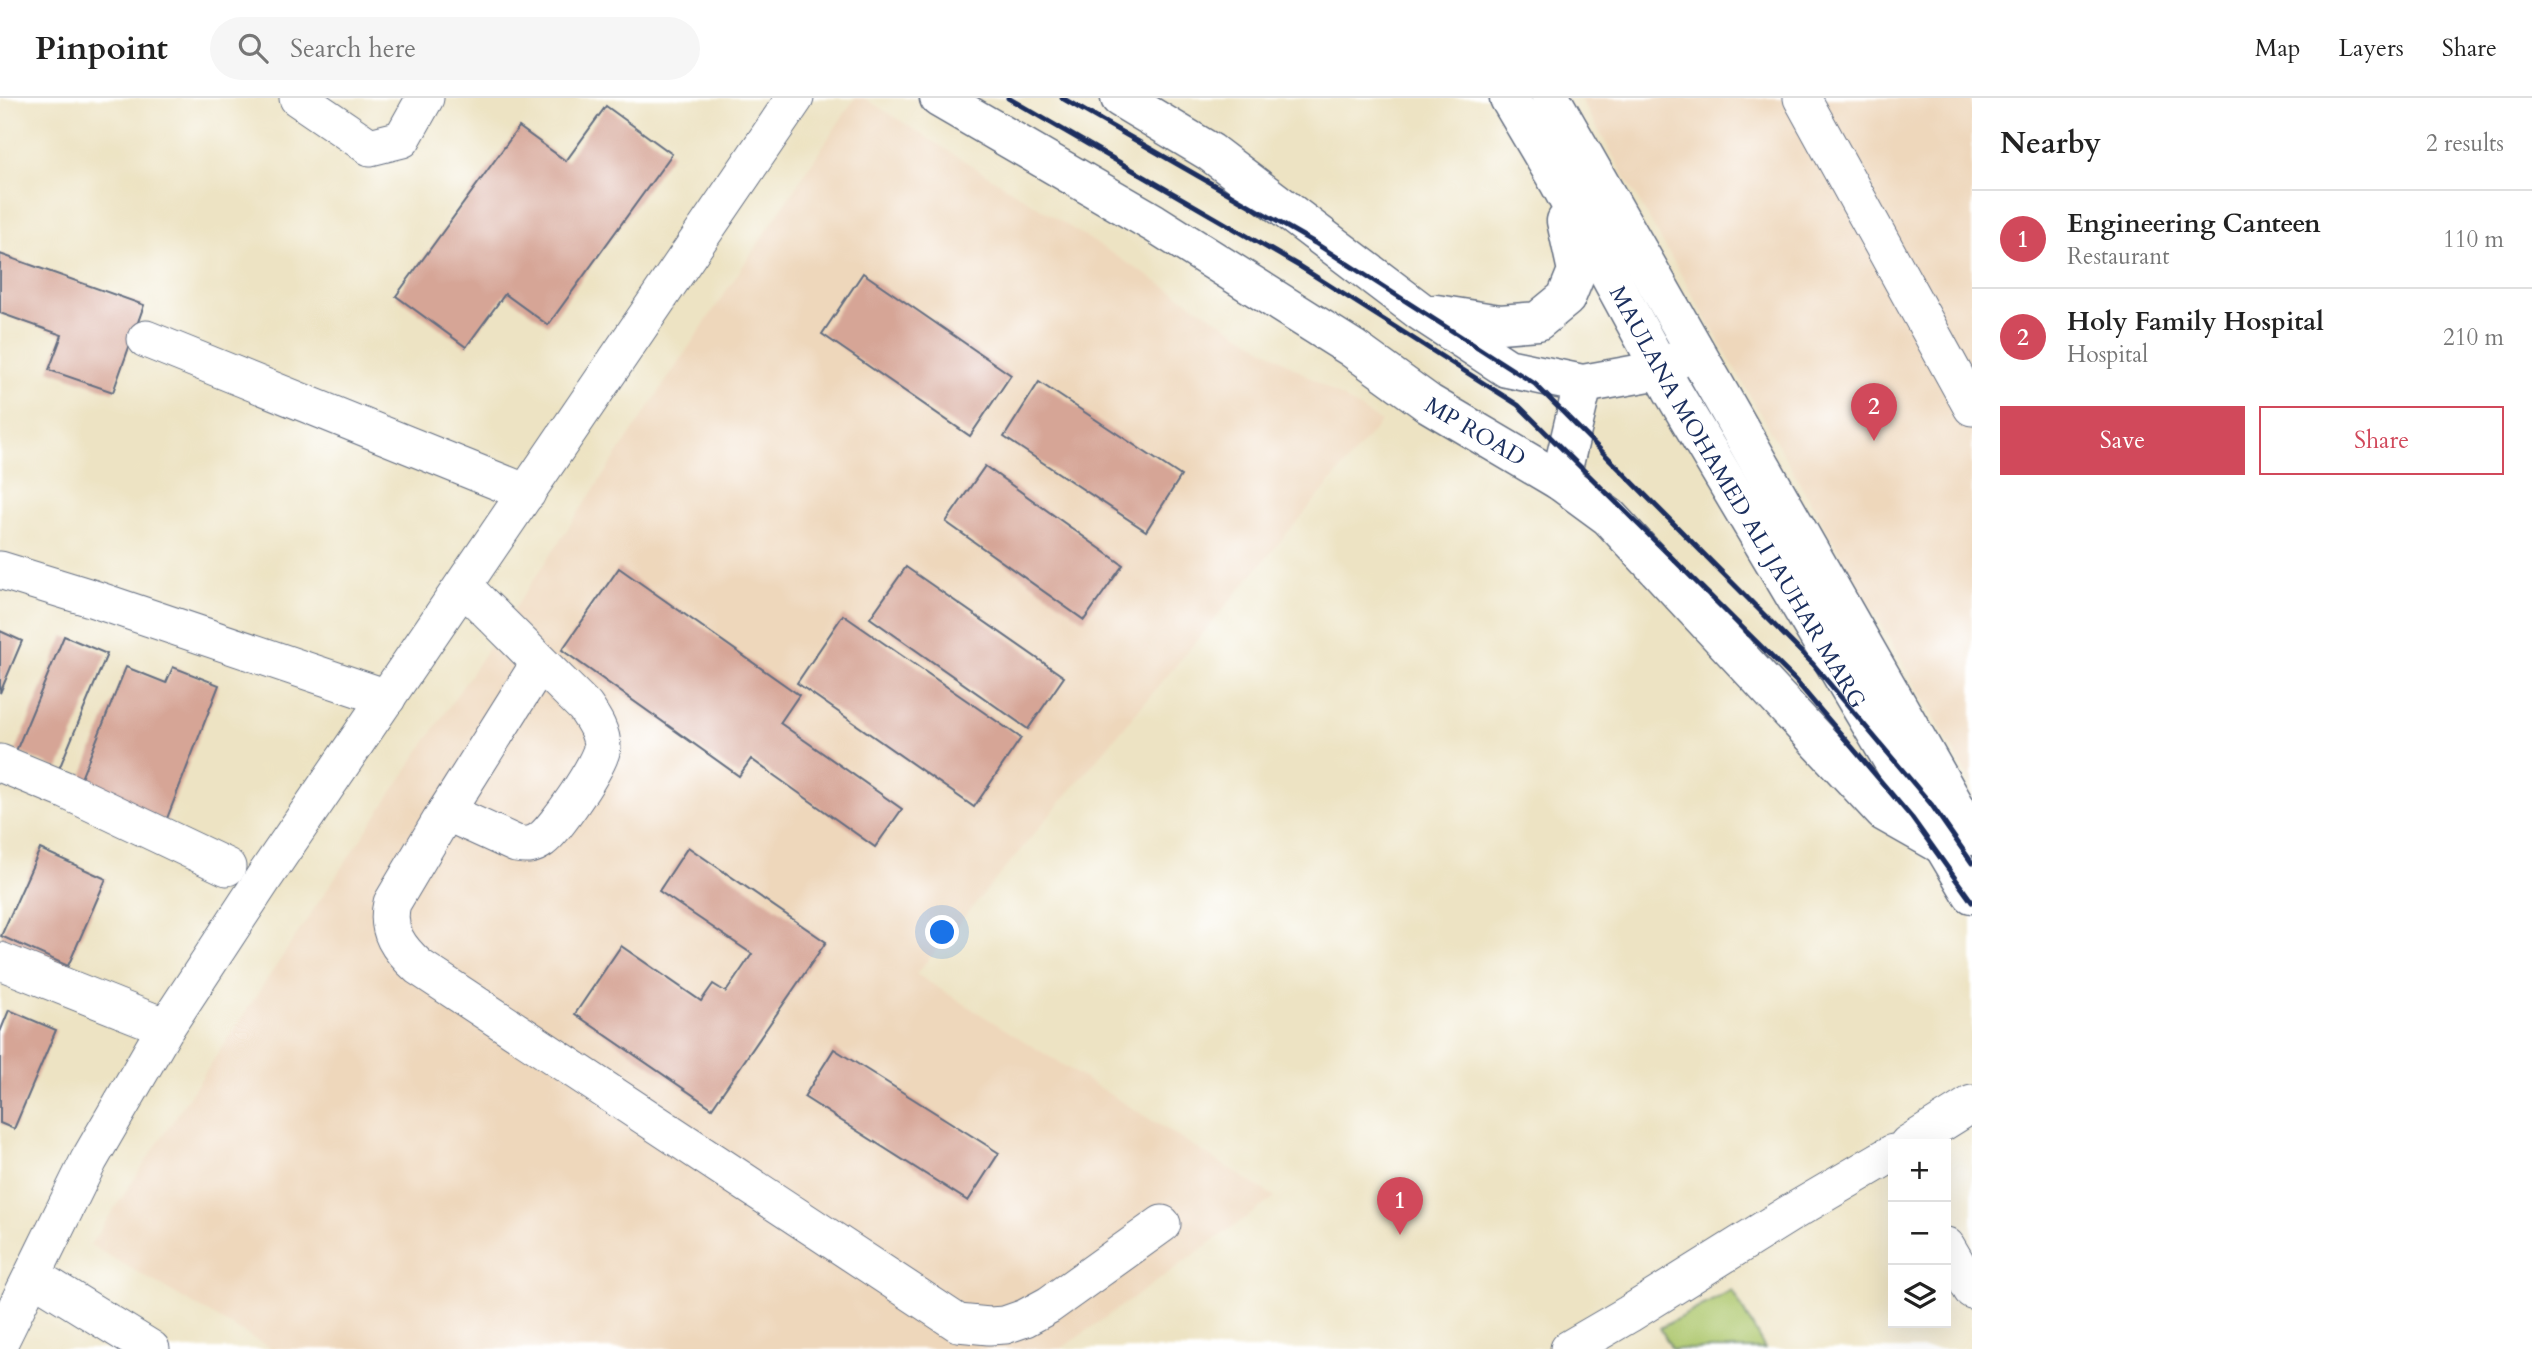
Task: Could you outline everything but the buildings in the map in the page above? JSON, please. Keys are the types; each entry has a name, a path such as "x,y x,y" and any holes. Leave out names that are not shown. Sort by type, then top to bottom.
{"main road":[{"name":"MP ROAD","path":"939,98 1154,223 1352,348 1428,403 1560,481 1609,517 1884,813 1962,837"},
{"path":"1119,98 1210,152 1420,311 1507,368 1583,384 1660,370 1695,348"},
{"name":"MAULANA MOHAMED ALI JAUHAR MARG","path":"1509,98 1558,181 1660,370 1962,837"},
{"name":"MAULANA MOHAMED ALI JAUHAR MARG","path":"1552,98 1695,348 1962,837 1972,894"},
{"path":"1420,311 1500,324 1538,321 1566,298 1577,271 1558,181"},
{"path":"1560,481 1583,384"}],"street":[{"path":"298,98 370,147 402,139 425,98"},
{"path":"0,1341 89,1160 166,1027 795,98"},
{"path":"1802,98 1972,407"},
{"path":"146,339 527,493"},
{"path":"0,569 387,698"},
{"path":"446,812 516,844 527,846 544,838 550,831 598,762 602,746 596,724 585,707 463,586"},
{"path":"539,664 392,903 389,916 391,930 405,954 419,967 958,1323 1006,1325 1025,1318 1049,1305 1162,1224"},
{"path":"0,763 65,790 227,867"},
{"path":"0,961 166,1027"},
{"path":"1917,1139 1972,1104"},
{"path":"1569,1349 1788,1214 1888,1157"},
{"path":"1951,1254 1972,1290"},
{"path":"33,1276 151,1349"}],"shaded area":[{"path":"855,98 864,98 1381,422 916,974 1275,1197 1061,1349 272,1349 90,1245"},
{"path":"1580,98 1972,98 1972,784"}],"green space":[{"path":"1732,1290 1765,1349 1672,1349 1660,1328"}],"railway":[{"path":"1008,98 1299,266 1518,405 1795,680 1912,818 1972,902"},
{"path":"1062,98 1315,243 1535,384 1813,664 1931,804 1972,863"}],"place":[{"name":"Holy Family Hospital","path":"1874,441"},
{"name":"Engineering Canteen","path":"1400,1235"}]}
